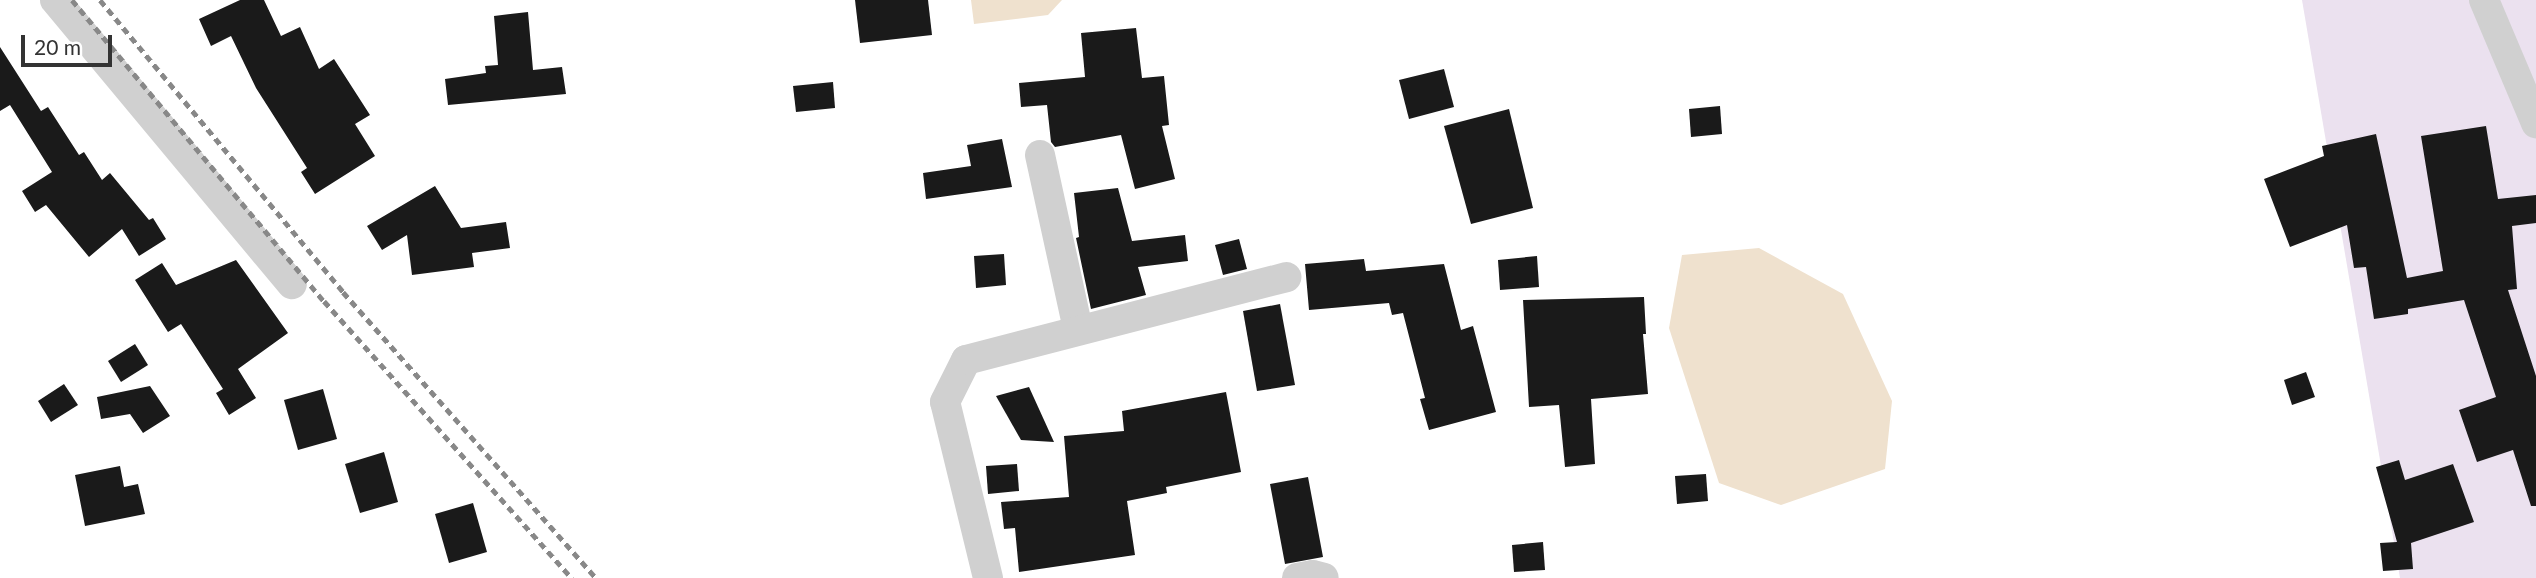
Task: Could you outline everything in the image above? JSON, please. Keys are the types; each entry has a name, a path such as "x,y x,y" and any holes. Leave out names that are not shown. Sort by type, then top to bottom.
{"street":[{"path":"55,0 292,284"},
{"path":"2484,0 2536,123"},
{"path":"1040,155 1078,330"},
{"path":"988,578 944,402 966,360 1286,277"},
{"path":"1297,578 1314,575 1324,578"}],"shaded area":[{"path":"971,0 1062,0 1048,15 974,24"},
{"path":"2302,0 2536,0 2536,578 2400,578"},
{"path":"1759,248 1843,294 1892,401 1885,469 1781,505 1719,483 1669,328 1682,255"}],"building":[{"path":"240,0 264,0 281,36 300,27 319,69 334,59 370,115 355,124 375,156 315,194 301,172 307,168 256,88 231,36 211,46 199,19"},
{"path":"855,0 928,0 932,35 860,43"},
{"path":"528,12 533,70 562,67 566,94 448,105 445,79 486,73 485,66 498,65 494,16"},
{"path":"1136,28 1142,78 1164,76 1169,125 1162,126 1175,179 1135,189 1121,135 1055,147 1051,142 1047,105 1021,107 1019,83 1085,77 1081,33"},
{"path":"0,47 41,111 48,107 79,155 84,152 102,180 110,173 149,220 153,218 166,239 139,256 122,229 89,257 46,205 35,212 22,191 52,172 10,105 0,111"},
{"path":"1444,69 1454,107 1409,119 1399,80"},
{"path":"833,82 835,108 796,112 793,86"},
{"path":"1720,106 1722,134 1691,137 1689,109"},
{"path":"1509,109 1533,208 1471,224 1444,126"},
{"path":"2486,126 2498,199 2536,195 2536,223 2512,226 2517,289 2508,290 2536,376 2536,506 2531,506 2513,450 2477,462 2459,410 2496,397 2464,300 2408,309 2408,314 2374,319 2366,267 2354,268 2347,225 2290,247 2264,179 2324,156 2322,146 2376,134 2407,278 2443,271 2421,136"},
{"path":"1002,139 1012,187 926,199 923,173 971,166 967,145"},
{"path":"435,186 461,228 506,222 510,248 472,253 474,267 412,275 407,235 382,250 367,226"},
{"path":"1118,188 1132,241 1185,235 1188,261 1138,267 1146,295 1091,309 1076,238 1079,237 1074,193"},
{"path":"1239,239 1247,269 1223,275 1215,245"},
{"path":"1004,254 1006,285 976,288 974,256"},
{"path":"1537,256 1539,287 1500,290 1498,260"},
{"path":"1364,259 1366,271 1444,264 1461,330 1473,326 1496,412 1429,430 1420,399 1425,398 1403,313 1392,315 1389,303 1309,310 1305,264"},
{"path":"236,260 288,333 238,369 256,398 229,415 216,393 223,389 181,324 168,332 135,280 162,263 176,285"},
{"path":"1644,297 1646,334 1643,334 1648,394 1591,399 1595,464 1565,467 1559,405 1529,407 1523,300"},
{"path":"1280,304 1295,385 1257,391 1243,311"},
{"path":"135,344 148,365 121,382 108,361"},
{"path":"2306,372 2315,397 2292,405 2284,380"},
{"path":"64,384 78,405 51,422 38,401"},
{"path":"150,386 170,416 143,433 130,414 101,419 97,397"},
{"path":"1029,387 1054,442 1021,440 996,396"},
{"path":"323,389 337,439 298,450 284,400"},
{"path":"1226,392 1241,472 1166,487 1167,493 1127,501 1135,555 1019,572 1015,528 1004,529 1001,502 1069,497 1064,436 1124,431 1122,411"},
{"path":"384,452 398,502 360,513 345,464"},
{"path":"2399,460 2405,480 2453,464 2474,522 2411,543 2413,569 2383,571 2380,543 2397,542 2376,467"},
{"path":"1017,464 1019,491 988,494 986,466"},
{"path":"120,466 124,487 138,484 145,514 85,526 75,475"},
{"path":"1706,474 1708,501 1677,504 1675,476"},
{"path":"1308,477 1323,557 1285,564 1270,484"},
{"path":"473,503 487,552 449,563 435,514"},
{"path":"1543,542 1545,570 1514,572 1512,545"}],"railway":[{"path":"72,0 324,301 572,578"},
{"path":"100,0 343,292 596,578"}]}
